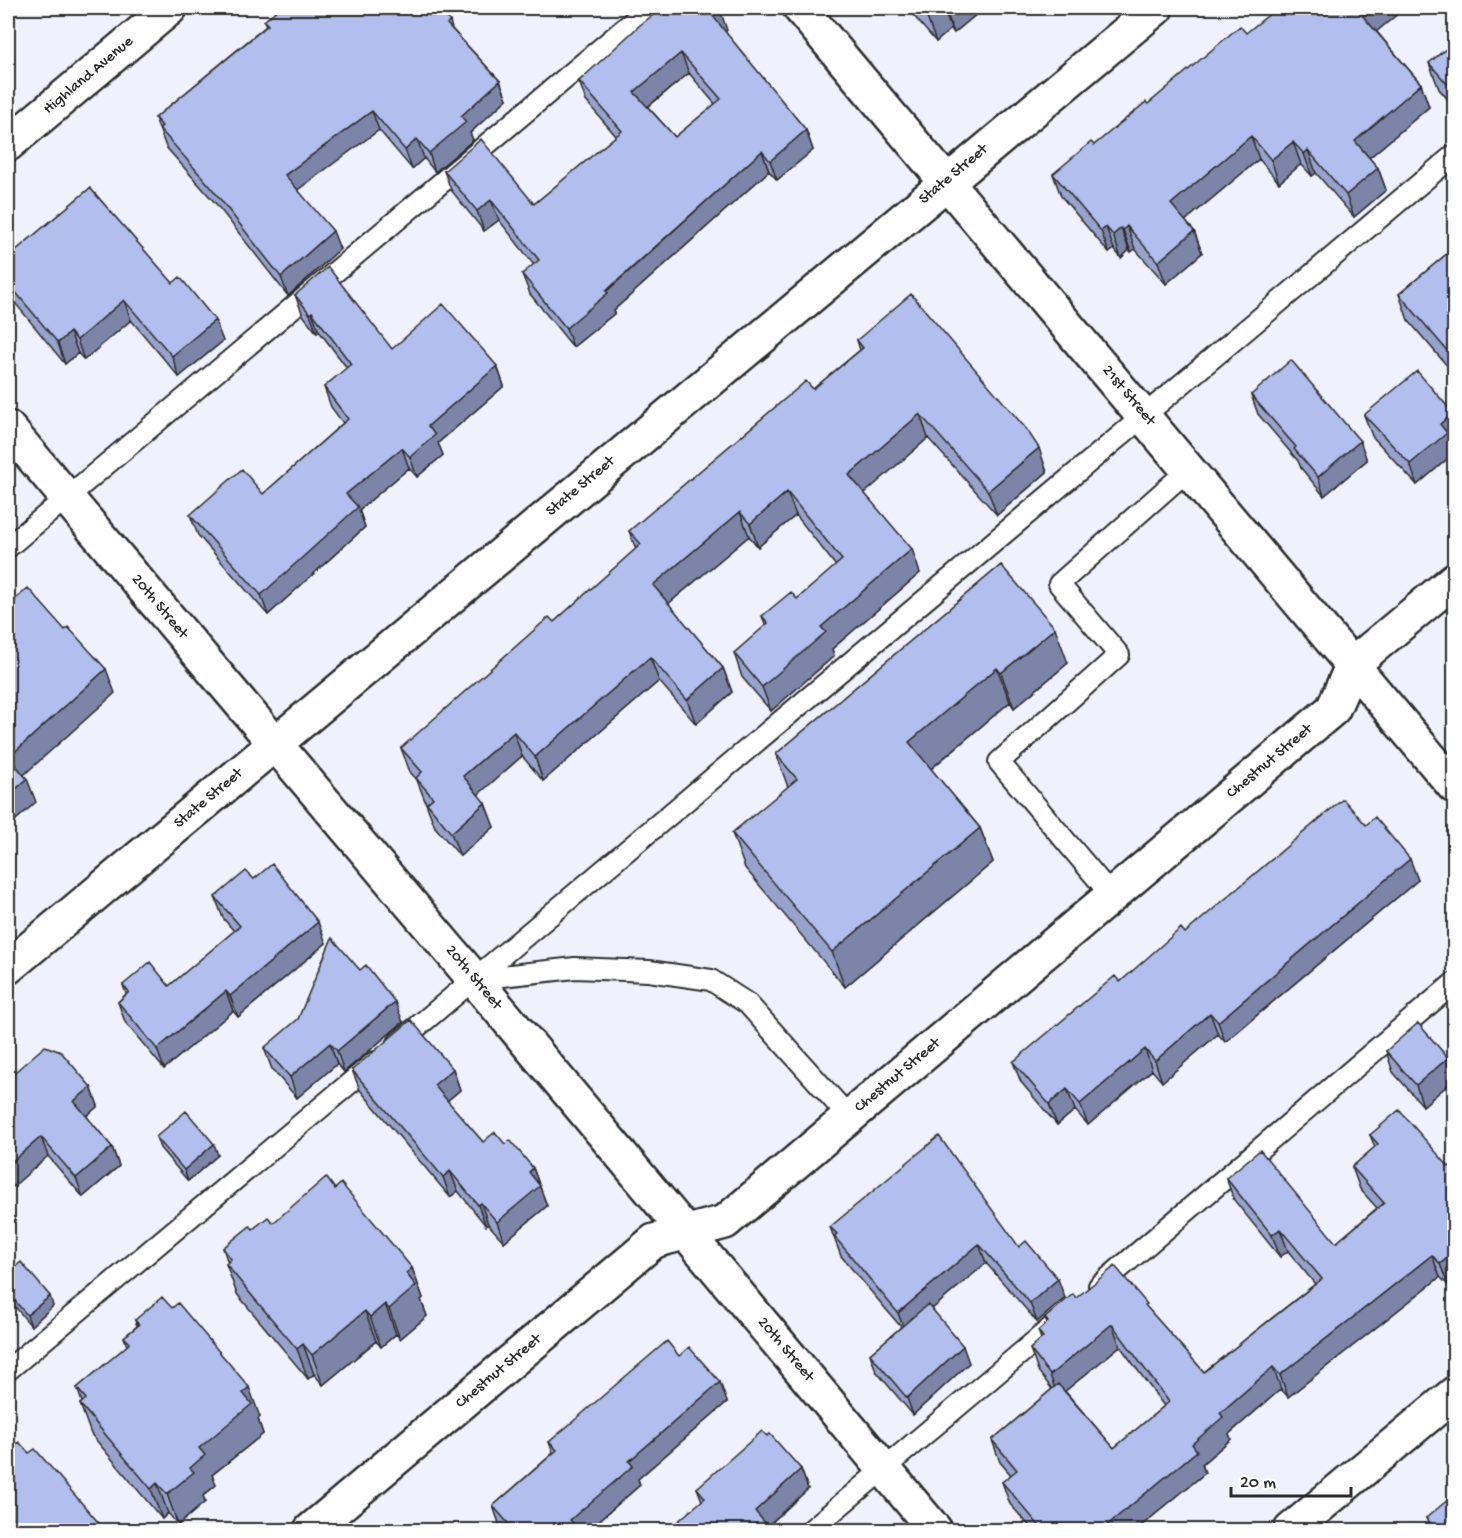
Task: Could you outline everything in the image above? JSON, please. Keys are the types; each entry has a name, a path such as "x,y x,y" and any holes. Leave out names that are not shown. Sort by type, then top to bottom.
{"street":[{"name":"Highland Avenue","path":"8,144 170,8"},
{"name":"21st Street","path":"800,8 1455,786"},
{"name":"State Street","path":"8,967 946,181 1156,8"},
{"name":"20th Street","path":"8,428 686,1231 935,1530"},
{"name":"Chestnut Street","path":"311,1530 654,1241 725,1222 1332,709 1353,664 1455,580"},
{"path":"1298,1528 1455,1394"}],"lane":[{"path":"8,547 649,8"},
{"path":"8,1370 1455,155"},
{"path":"1112,896 999,762 1119,655 1059,584 1190,469"},
{"path":"474,979 574,968 649,971 711,980 748,1004 849,1117"},
{"path":"811,1530 885,1470 1455,983"}],"building":[{"path":"279,8 438,8 450,21 447,24 500,81 461,116 466,122 429,153 417,139 405,150 372,111 285,175 333,231 281,277 210,186 159,128 162,126 155,118 268,25 264,21"},
{"path":"662,8 718,8 720,10 713,16 806,130 770,161 762,151 606,291 608,293 566,328 522,274 539,260 491,200 477,211 444,171 481,139 534,204 622,131 579,81","holes":["681,53 721,99 675,137 634,92"]},
{"path":"920,8 934,8 926,15"},
{"path":"1277,8 1371,8 1362,15 1421,84 1355,141 1378,168 1346,195 1308,150 1304,154 1293,142 1271,160 1251,136 1171,204 1194,231 1158,262 1127,226 1113,235 1106,227 1101,231 1053,174 1091,142 1094,145 1146,102 1148,104 1240,26 1246,33"},
{"path":"1453,43 1455,44 1455,93 1429,63"},
{"path":"90,188 173,283 180,277 215,320 172,356 124,300 77,340 70,332 58,343 8,283 8,257"},
{"path":"1455,219 1455,233 1448,225"},
{"path":"1455,247 1455,360 1399,294"},
{"path":"328,267 392,349 443,304 497,366 428,426 435,435 410,457 402,448 346,494 358,507 261,595 190,515 242,469 263,494 348,419 324,387 351,364 312,312 310,314 295,295"},
{"path":"911,294 1027,430 1039,448 988,491 920,414 849,475 912,549 821,627 826,632 762,687 734,653 768,623 762,616 791,592 797,599 842,560 787,492 750,524 740,512 653,585 723,668 687,700 650,657 535,757 514,732 463,776 485,803 451,833 427,803 433,798 416,778 422,772 401,748 549,617 554,622 641,544 629,531 806,381 813,389 863,348 857,340"},
{"path":"1291,360 1360,441 1318,477 1294,449 1296,447 1251,395"},
{"path":"1417,371 1453,413 1440,424 1447,433 1410,464 1364,415"},
{"path":"1001,565 1055,628 1001,673 997,668 909,742 980,828 832,952 732,833 797,779 776,754"},
{"path":"28,588 65,630 68,627 106,669 9,757 27,779 8,796 8,606"},
{"path":"1343,799 1366,825 1375,817 1410,859 1218,1022 1210,1013 1155,1061 1145,1049 1080,1104 1067,1089 1049,1104 1013,1062 1115,976 1120,982 1181,928 1185,933"},
{"path":"272,864 318,922 230,996 226,991 157,1049 118,1002 129,992 123,985 150,962 169,986 240,926 215,897 246,871 254,879"},
{"path":"332,938 360,970 366,965 395,1002 337,1051 330,1043 290,1077 264,1048 298,1019"},
{"path":"411,1020 453,1069 434,1085 483,1142 495,1132 505,1144 510,1140 533,1168 529,1172 540,1186 497,1222 481,1203 478,1205 450,1171 443,1177 352,1070"},
{"path":"1418,1023 1448,1058 1416,1085 1386,1051"},
{"path":"45,1046 61,1052 91,1087 74,1101 112,1147 76,1178 41,1137 8,1165 8,1078"},
{"path":"1399,1110 1449,1167 1455,1162 1455,1251 1440,1264 1432,1255 1280,1375 1273,1367 1220,1413 1223,1417 1192,1444 1197,1451 1101,1530 1043,1530 1002,1482 1017,1470 992,1440 1058,1384 1114,1448 1169,1402 1112,1324 1050,1375 1030,1349 1043,1337 1038,1331 1048,1322 1045,1318 1073,1294 1076,1298 1115,1266 1147,1304 1145,1305 1204,1372 1322,1279 1280,1229 1272,1235 1226,1178 1260,1150 1336,1243 1384,1203 1352,1167 1378,1144 1370,1135"},
{"path":"186,1111 214,1144 184,1170 156,1137"},
{"path":"939,1136 1019,1247 1026,1241 1058,1279 1030,1303 979,1244 898,1313 834,1236 837,1234 830,1227"},
{"path":"326,1177 335,1189 341,1183 412,1268 406,1273 416,1286 389,1309 385,1304 370,1317 365,1311 312,1355 303,1344 297,1349 248,1291 226,1264 231,1259 223,1248 250,1226 253,1229 268,1217 273,1223"},
{"path":"21,1262 50,1296 27,1315 8,1293 8,1273"},
{"path":"162,1297 172,1308 178,1303 249,1387 243,1393 252,1404 199,1448 205,1455 190,1468 194,1472 167,1494 157,1483 151,1489 80,1404 86,1399 77,1388 130,1343 124,1337 139,1325 135,1320"},
{"path":"928,1304 963,1346 907,1398 870,1354"},
{"path":"667,1341 679,1356 689,1347 720,1382 629,1461 633,1466 570,1520 577,1527 575,1530 514,1530 493,1506 557,1450 549,1442"},
{"path":"762,1431 767,1436 770,1434 801,1469 755,1511 771,1530 668,1530 705,1498 697,1488"},
{"path":"19,1442 29,1453 35,1449 105,1530 8,1530 8,1452"},
{"path":"1455,1494 1455,1530 1437,1530 1426,1518"}]}
